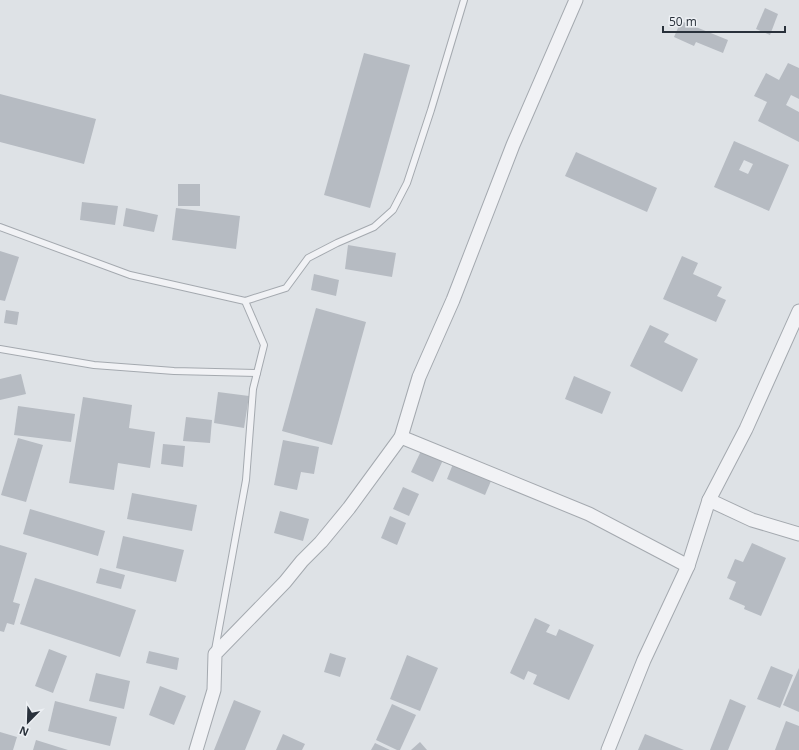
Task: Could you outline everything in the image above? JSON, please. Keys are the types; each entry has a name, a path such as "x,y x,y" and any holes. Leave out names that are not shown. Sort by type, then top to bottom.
{"street":[{"path":"196,750 214,690 215,654 321,542 402,437 419,377 453,300 513,145 576,0"},
{"path":"608,750 644,660 688,566 709,500 746,429 799,311"},
{"path":"402,437 589,514 688,566"},
{"path":"709,500 752,520 799,534"}],"lane":[{"path":"0,227 130,274 245,301 286,288 308,258 337,243 374,227 393,210 407,183 464,0"},
{"path":"215,654 246,480 253,389 264,345 245,301"},
{"path":"0,349 94,365 174,371 257,373"}],"building":[{"path":"765,8 778,14 770,35 756,29"},
{"path":"681,21 728,40 723,53 696,42 694,46 674,37"},
{"path":"364,53 410,65 370,208 324,195"},
{"path":"788,63 799,68 799,99 791,95 786,105 799,112 799,142 758,121 767,102 754,96 766,73 779,80"},
{"path":"0,94 96,119 84,164 0,142"},
{"path":"734,141 789,165 769,211 714,187","holes":["744,160 753,164 748,174 739,170"]},
{"path":"576,152 657,188 647,212 565,176"},
{"path":"178,184 200,184 200,206 178,206"},
{"path":"82,202 118,206 115,225 80,220"},
{"path":"126,208 158,215 154,232 123,226"},
{"path":"176,208 240,216 236,249 172,240"},
{"path":"348,245 396,253 392,277 345,269"},
{"path":"0,251 19,257 5,301 0,300"},
{"path":"682,256 698,263 693,274 722,287 717,296 726,300 716,322 663,299"},
{"path":"314,274 339,280 336,296 311,290"},
{"path":"316,308 366,322 332,445 282,431"},
{"path":"6,310 19,312 17,325 4,323"},
{"path":"650,325 669,334 664,342 698,359 682,392 630,366"},
{"path":"21,374 26,394 0,400 0,379"},
{"path":"574,376 611,392 602,414 565,399"},
{"path":"218,392 249,396 244,428 214,423"},
{"path":"83,397 132,405 129,428 155,432 150,468 118,463 114,490 69,483"},
{"path":"18,406 75,414 71,442 14,435"},
{"path":"186,417 212,420 210,443 183,441"},
{"path":"18,438 43,445 26,502 1,495"},
{"path":"283,440 319,447 314,474 301,472 297,490 274,485"},
{"path":"163,444 185,446 183,467 161,464"},
{"path":"421,451 443,460 433,482 411,472"},
{"path":"453,464 491,481 485,495 447,479"},
{"path":"403,487 419,494 409,516 393,509"},
{"path":"132,493 197,505 192,531 127,519"},
{"path":"30,509 105,531 98,556 23,534"},
{"path":"280,511 309,519 303,541 274,533"},
{"path":"390,516 406,523 397,545 381,538"},
{"path":"123,536 184,550 176,582 116,568"},
{"path":"752,543 786,558 761,616 744,609 745,606 729,599 736,582 727,578 735,559 743,562"},
{"path":"0,545 27,553 13,602 20,604 14,625 7,623 4,632 0,631"},
{"path":"100,568 125,575 121,589 96,583"},
{"path":"35,578 136,610 120,657 20,624"},
{"path":"535,618 550,625 546,632 556,636 559,629 594,645 569,700 533,684 537,675 528,671 524,680 510,673"},
{"path":"49,649 67,656 53,693 35,686"},
{"path":"149,651 179,658 177,670 146,663"},
{"path":"330,653 346,658 340,677 324,672"},
{"path":"407,655 438,668 420,711 390,699"},
{"path":"771,666 793,675 780,708 757,699"},
{"path":"799,668 799,712 783,705"},
{"path":"96,673 130,681 124,709 89,701"},
{"path":"160,686 186,696 174,725 149,715"},
{"path":"730,699 746,706 728,750 710,750"},
{"path":"234,700 261,711 245,750 214,750"},
{"path":"55,701 117,717 110,746 48,731"},
{"path":"392,704 416,715 400,750 376,740"},
{"path":"786,721 799,726 799,750 775,750"},
{"path":"0,732 17,737 13,750 0,750"},
{"path":"283,734 305,744 302,750 276,750"},
{"path":"645,734 684,750 638,750"},
{"path":"36,740 68,750 33,750"},
{"path":"420,742 427,750 411,750"},
{"path":"375,743 390,750 371,750"}]}
